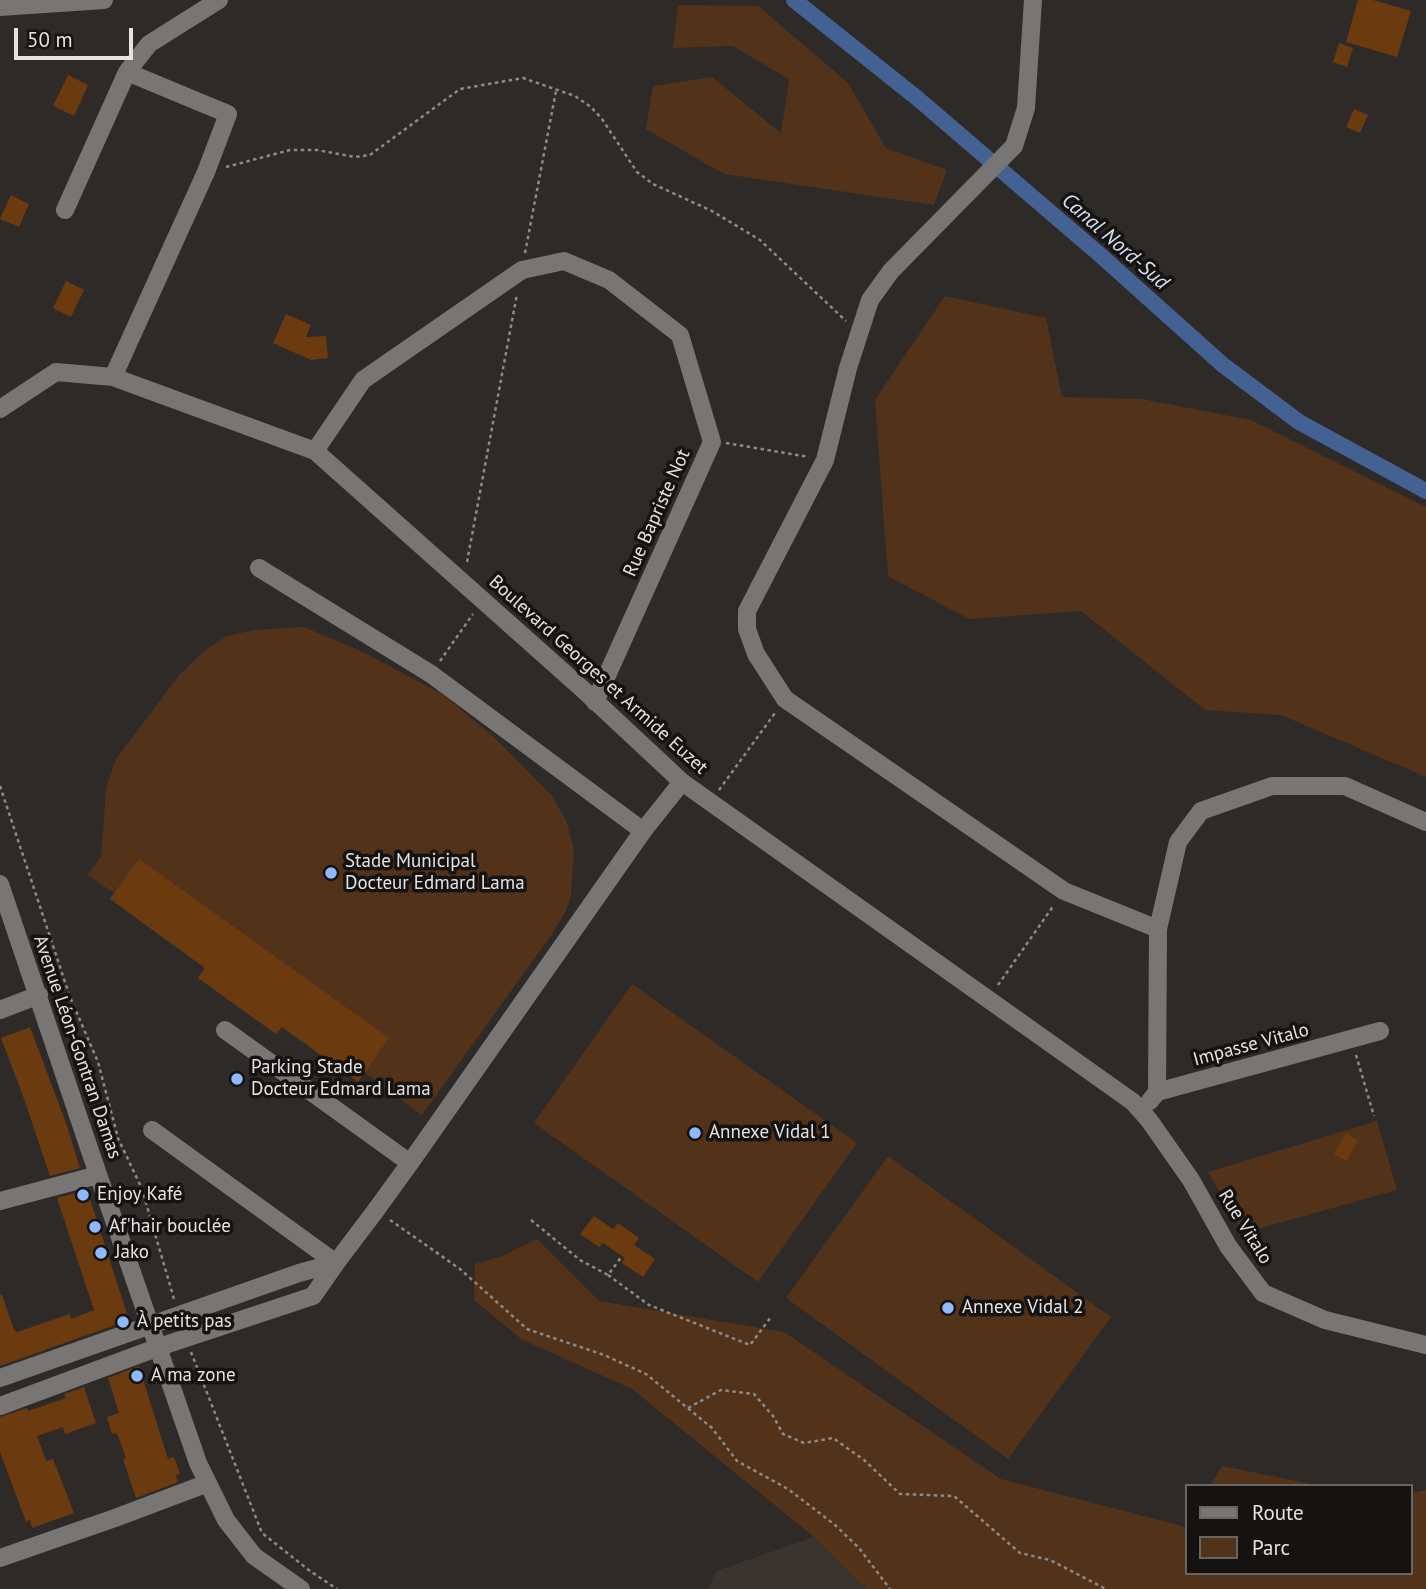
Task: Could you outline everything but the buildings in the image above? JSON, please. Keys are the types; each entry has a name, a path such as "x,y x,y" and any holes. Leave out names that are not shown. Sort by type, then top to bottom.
{"street":[{"path":"0,7 104,0"},
{"path":"65,210 127,72 149,44 219,0"},
{"path":"1033,0 1026,108 1014,146 891,271 870,300 825,460 747,611 747,629 756,654 785,699 1065,891 1158,929"},
{"path":"113,377 206,172 228,114 127,72"},
{"name":"Rue Bapriste Not","path":"316,451 363,380 522,270 564,261 574,265 609,280 680,335 712,442 595,702"},
{"name":"Boulevard Georges et Armide Euzet","path":"0,409 56,372 113,377 316,451 682,782 1133,1102 1142,1112"},
{"path":"259,568 431,674 643,831"},
{"path":"0,1406 159,1347 313,1296 410,1163 643,831 682,782"},
{"path":"1142,1112 1157,1092 1158,929 1178,842 1201,811 1272,786 1345,786 1426,822"},
{"name":"Avenue Léon-Gontran Damas","path":"0,884 198,1463 226,1520 254,1556 301,1589"},
{"path":"0,1010 38,995"},
{"path":"225,1030 410,1163"},
{"name":"Impasse Vitalo","path":"1157,1092 1380,1031"},
{"name":"Rue Vitalo","path":"1142,1112 1191,1180 1228,1246 1263,1293 1325,1320 1426,1345"},
{"path":"152,1130 336,1263"},
{"path":"0,1201 98,1175"},
{"path":"0,1378 299,1273 336,1263"},
{"path":"0,1558 208,1483"}],"path":[{"path":"206,172 290,150 317,150 355,157 370,155 460,89 523,78 575,96 591,107 637,172 653,184 712,212 760,240 859,333"},
{"path":"463,583 556,90"},
{"path":"712,442 825,460"},
{"path":"431,674 482,600"},
{"path":"710,801 785,699"},
{"path":"0,786 70,997 98,1062 118,1138 142,1189 179,1316"},
{"path":"988,999 1065,891"},
{"path":"1351,1039 1374,1116"},
{"path":"376,1210 460,1269 527,1329 604,1355 646,1374 712,1428 737,1461 788,1489 843,1533 859,1548 890,1589"},
{"path":"531,1220 580,1260 608,1275 649,1305 750,1345 771,1317"},
{"path":"608,1275 622,1256"},
{"path":"186,1339 262,1533 337,1589"},
{"path":"688,1408 721,1390 754,1394 773,1416 783,1434 804,1443 833,1438 864,1460 900,1494 954,1496 1020,1553 1050,1560 1106,1589"}],"shaded area":[{"path":"814,1537 866,1589 708,1589 716,1571"}],"green space":[{"path":"678,5 758,6 848,83 886,148 947,170 934,205 724,174 646,129 653,86 712,77 781,133 789,79 733,46 673,48"},
{"path":"945,296 1046,318 1062,397 1142,399 1251,420 1426,507 1426,777 1281,715 1205,710 1081,611 969,619 888,576 875,400"},
{"name":"Stade Municipal Docteur Edmard Lama","path":"304,627 365,653 442,694 494,737 552,796 566,820 574,850 571,895 566,911 422,1115 365,1073 358,1082 282,1027 276,1034 198,978 205,968 110,899 114,893 87,875 101,857 106,788 116,759 180,674 204,651 227,636 254,630"},
{"name":"Annexe Vidal 1","path":"632,984 857,1143 758,1282 534,1123"},
{"path":"1377,1121 1397,1190 1243,1233 1208,1172"},
{"name":"Annexe Vidal 2","path":"888,1156 1111,1317 1008,1459 786,1298"},
{"path":"537,1239 599,1301 784,1332 1001,1479 1184,1526 1184,1575 1412,1575 1412,1493 1426,1490 1426,1589 866,1589 814,1537 632,1389 521,1339 474,1300 475,1264 502,1256"},
{"path":"1222,1466 1311,1484 1211,1484"}],"waterway":[{"name":"Canal Nord-Sud","path":"794,0 917,98 1099,254 1223,365 1299,422 1426,491"}],"place":[{"name":"Stade Municipal Docteur Edmard Lama","path":"331,873"},
{"name":"Parking Stade Docteur Edmard Lama","path":"237,1079"},
{"name":"Annexe Vidal 1","path":"695,1133"},
{"name":"Enjoy Kafé","path":"83,1195"},
{"name":"Af'hair bouclée","path":"95,1227"},
{"name":"Jako","path":"101,1253"},
{"name":"Annexe Vidal 2","path":"948,1308"},
{"name":"À petits pas","path":"123,1322"},
{"name":"A ma zone","path":"137,1376"}]}
